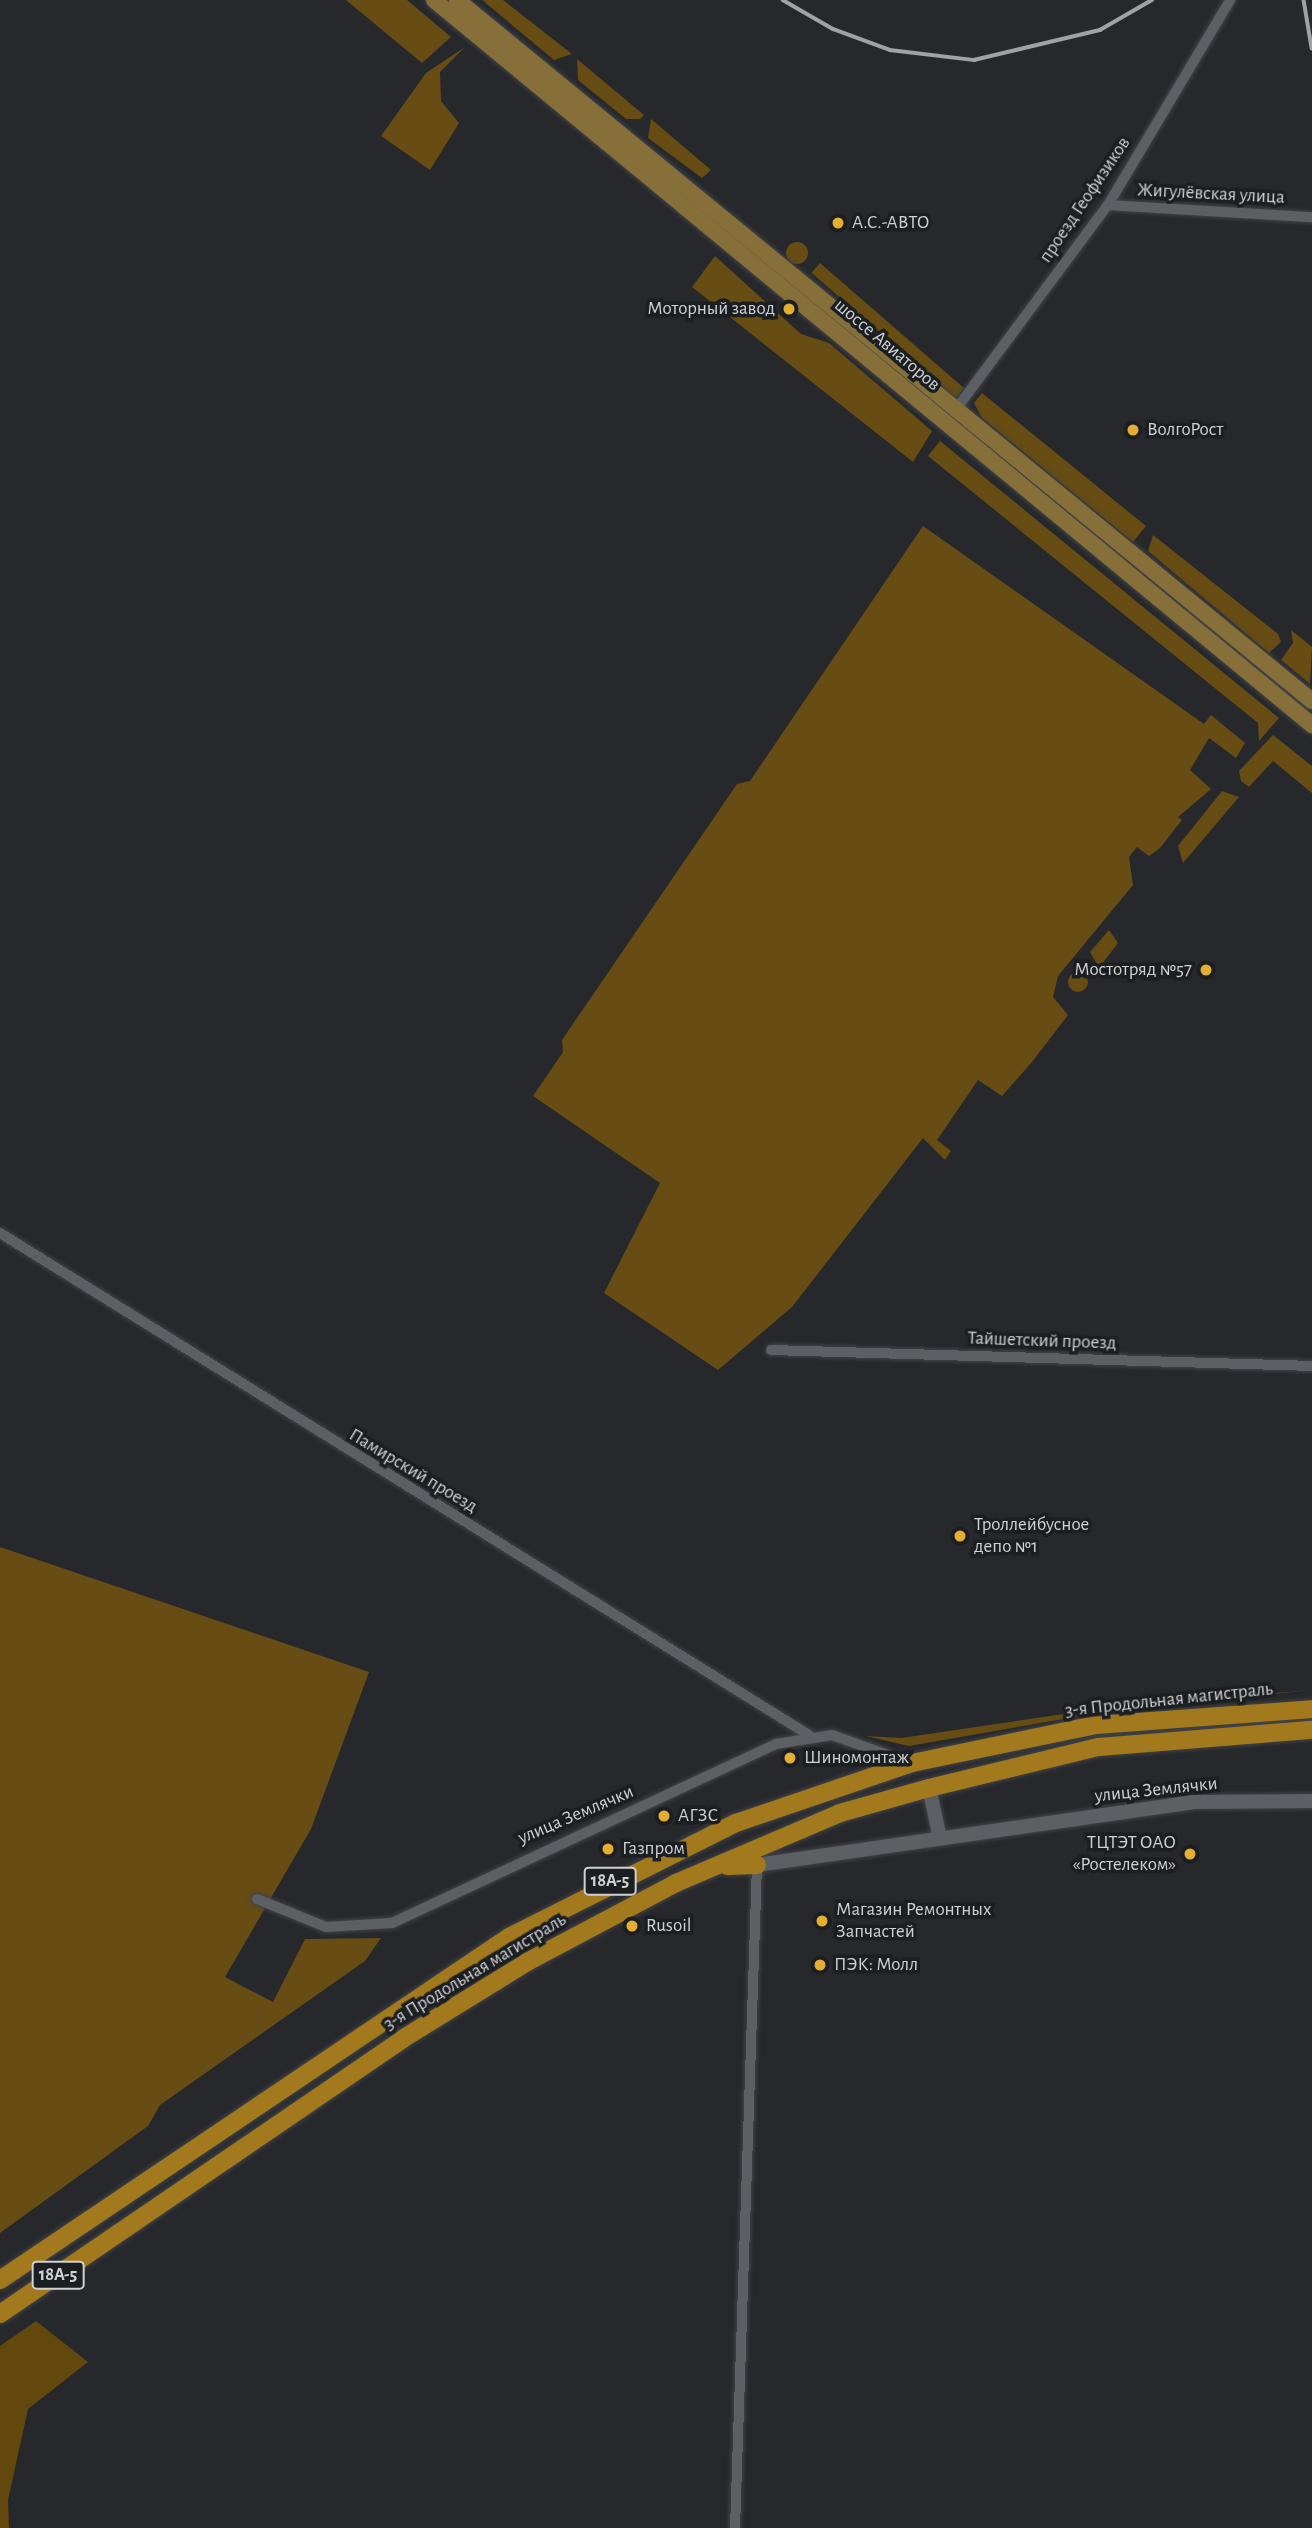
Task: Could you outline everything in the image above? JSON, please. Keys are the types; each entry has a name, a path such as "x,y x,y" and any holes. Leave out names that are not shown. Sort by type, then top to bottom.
{"highway":[{"name":"3-я Продольная магистраль","path":"0,2280 509,1937 736,1824 912,1763 1096,1725 1312,1709"},
{"name":"3-я Продольная магистраль","path":"0,2314 404,2038 615,1913 716,1866 840,1813 929,1788 1099,1747 1312,1730"},
{"path":"716,1866 757,1865"}],"main road":[{"name":"шоссе Авиаторов","path":"434,0 951,416 1312,701"},
{"name":"шоссе Авиаторов","path":"457,0 1312,724"}],"street":[{"name":"проезд Геофизиков","path":"951,416 1108,205 1230,0"},
{"name":"Жигулёвская улица","path":"1108,205 1312,217"},
{"name":"Памирский проезд","path":"0,1233 810,1735"},
{"name":"Тайшетский проезд","path":"771,1350 1312,1366"},
{"name":"улица Землячки","path":"257,1899 326,1927 392,1923 532,1854 776,1744 810,1735 832,1735 912,1763"},
{"path":"929,1788 940,1838"},
{"name":"улица Землячки","path":"757,1865 1192,1802 1312,1801"},
{"path":"735,2528 757,1865"}],"shaded area":[{"path":"346,0 407,0 451,37 422,63"},
{"path":"482,0 503,0 572,54 554,60"},
{"path":"465,47 440,72 441,101 459,123 430,170 381,136 426,73"},
{"path":"577,59 644,115 640,119 626,119 578,80"},
{"path":"651,119 711,170 702,178 648,138"},
{"path":"797,242 805,245 808,253 805,261 797,264 789,261 786,253 789,245"},
{"path":"715,256 801,334 829,343 932,431 913,462 692,287"},
{"path":"820,263 964,388 956,398 811,273"},
{"path":"982,393 1146,526 1133,542 982,418 974,403"},
{"path":"940,441 1279,718 1259,741 1258,723 928,456"},
{"path":"923,526 1204,724 1211,715 1245,743 1236,758 1209,738 1190,770 1211,789 1178,817 1182,820 1160,848 1149,856 1137,847 1129,857 1133,885 1058,976 1053,997 1068,1015 1032,1062 1002,1096 978,1080 937,1140 951,1151 945,1160 923,1138 792,1307 718,1370 604,1293 660,1183 533,1096 563,1052 562,1040 737,784 750,781"},
{"path":"1153,535 1278,634 1281,642 1269,653 1148,551"},
{"path":"1291,630 1312,647 1310,684 1281,660 1293,643"},
{"path":"1273,735 1312,766 1312,793 1273,761 1249,787 1241,781 1239,771"},
{"path":"1222,791 1239,797 1183,863 1178,846"},
{"path":"1109,930 1118,943 1099,968 1090,952"},
{"path":"1074,972 1082,972 1088,982 1082,992 1074,992 1068,986 1068,978"},
{"path":"0,1547 369,1672 311,1829 225,1977 273,2002 305,1939 381,1938 365,1961 160,2105 148,2126 0,2233"},
{"path":"1312,1690 1121,1709 909,1746 866,1736 901,1738 1118,1706"},
{"path":"36,2321 88,2362 28,2409 8,2500 9,2528 0,2528 0,2346"}],"railway":[{"path":"783,0 833,29 890,50 974,60 1100,30 1152,0"},
{"path":"1304,0 1312,48"}],"place":[{"name":"А.С.-АВТО","path":"838,223"},
{"name":"Моторный завод","path":"789,309"},
{"name":"ВолгоРост","path":"1133,430"},
{"name":"Мостотряд №57","path":"1206,970"},
{"name":"Троллейбусное депо №1","path":"960,1536"},
{"name":"Шиномонтаж","path":"790,1758"},
{"name":"АГЗС","path":"664,1816"},
{"name":"Газпром","path":"608,1849"},
{"name":"ТЦТЭТ ОАО «Ростелеком»","path":"1190,1854"},
{"name":"Магазин Ремонтных Запчастей","path":"822,1921"},
{"name":"Rusoil","path":"632,1926"},
{"name":"ПЭК: Молл","path":"820,1965"}]}
